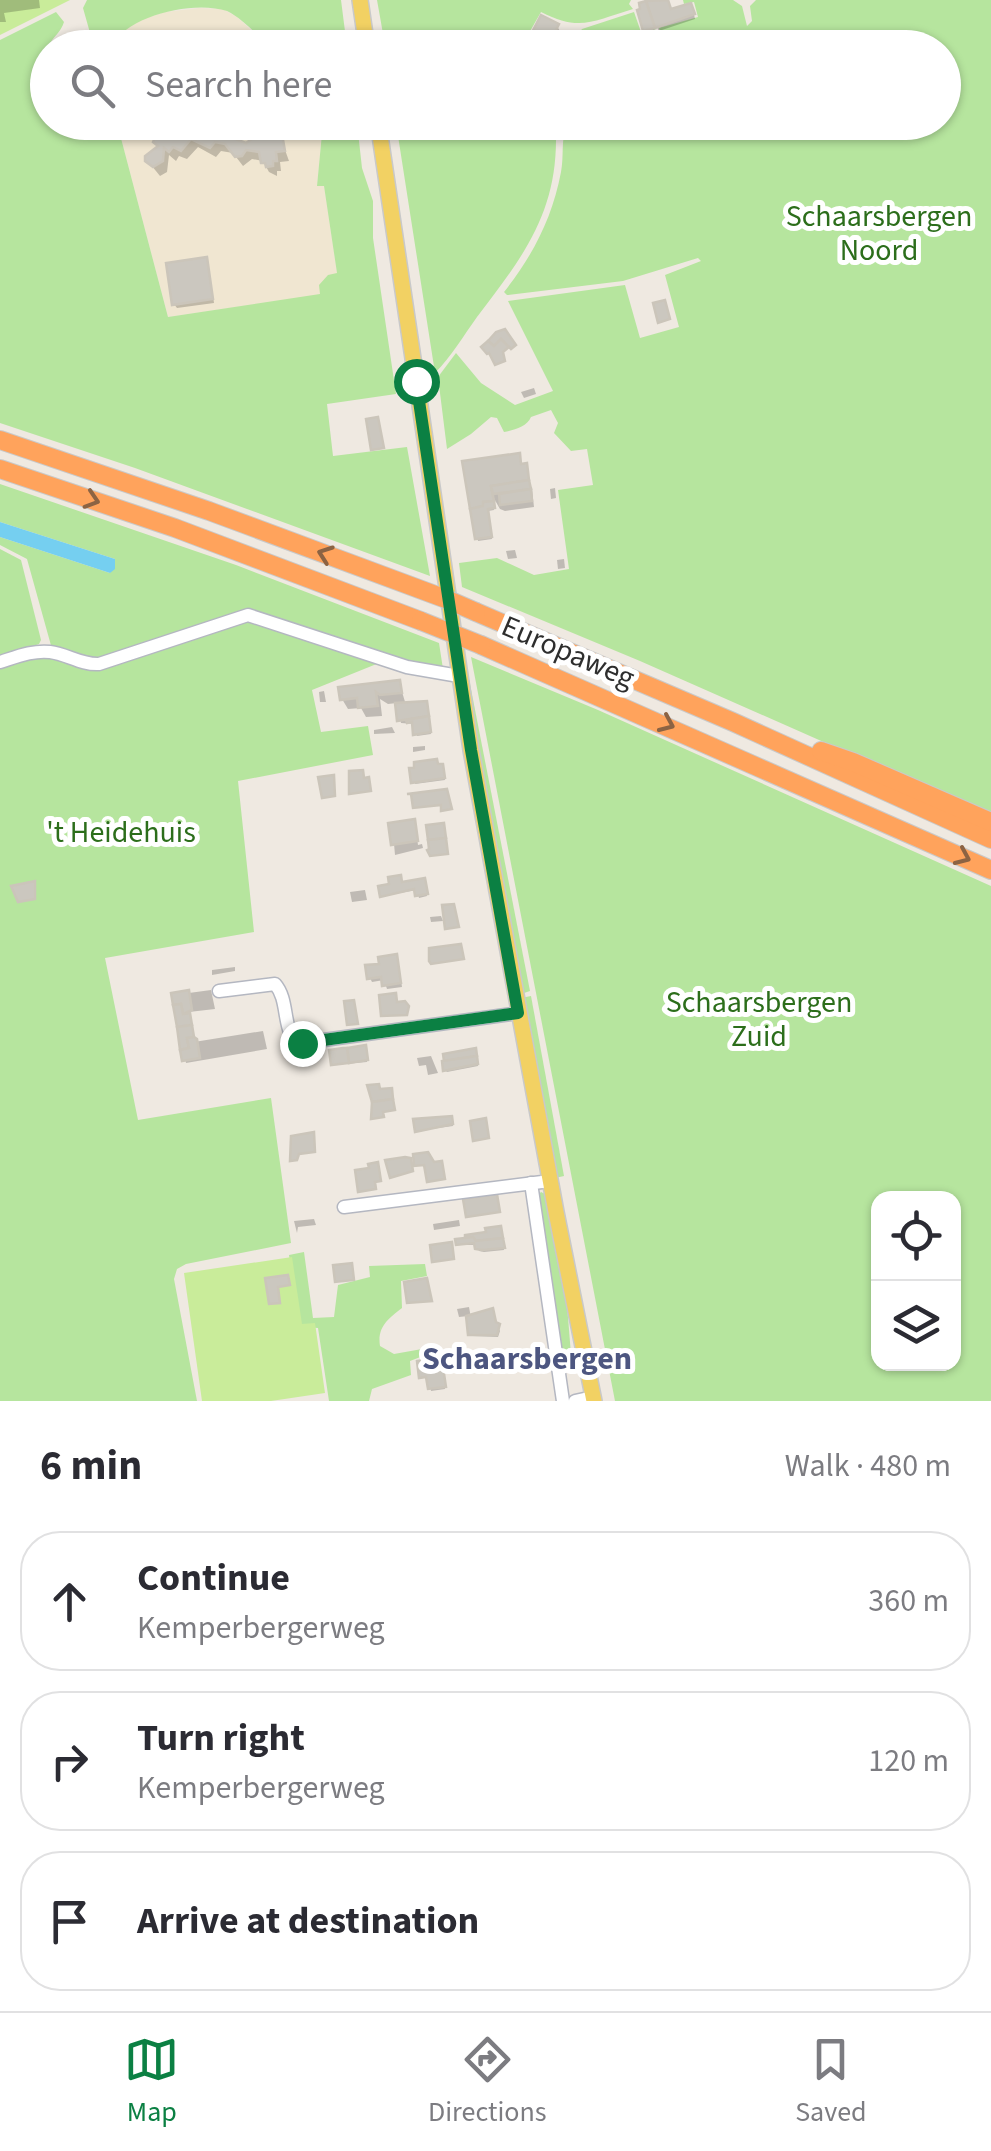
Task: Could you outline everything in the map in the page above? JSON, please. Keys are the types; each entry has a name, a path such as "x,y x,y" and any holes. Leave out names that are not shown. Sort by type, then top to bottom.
{"highway":[{"name":"Europaweg","path":"0,440 210,511 417,588 733,722 991,840"},
{"name":"Europaweg","path":"0,469 175,528 480,644 991,870"},
{"path":"733,722 853,762 991,822"}],"main road":[{"path":"360,0 364,30"},
{"path":"381,140 460,676 518,1013 594,1399"}],"street":[{"path":"0,662 26,653 49,652 99,664 248,615 407,667 460,676"},
{"path":"219,991 275,984 282,992 289,1034 302,1043 518,1013"},
{"path":"344,1208 550,1180"},
{"path":"531,1182 563,1401"},
{"path":"575,1401 594,1399"}],"shaded area":[{"path":"223,9 251,30 124,30 136,21 165,12"},
{"path":"121,140 321,140 317,186 324,185 337,273 327,279 320,295 168,317"}],"green space":[{"path":"0,0 70,0 0,35"},
{"path":"87,0 341,0 345,30 252,30 227,11 197,7 163,13 126,30 89,30 83,8"},
{"path":"377,0 631,0 633,9 577,23 541,12 531,30 382,30"},
{"name":"Schaarsbergen Noord","path":"683,0 733,0 742,6 747,26 752,21 750,6 756,0 991,0 991,816 462,587 459,563 497,558 534,575 569,569 558,490 593,485 587,449 571,451 554,433 558,423 551,410 531,417 520,428 504,432 497,418 491,417 447,449 438,377 456,353 481,383 515,405 553,391 508,301 625,285 640,338 679,327 665,275 701,261 698,258 623,281 507,295 504,292 547,221 561,172 564,140 961,140 961,30 660,30 698,17 694,2 684,4"},
{"path":"56,12 64,22 60,30 30,30 30,140 121,140 168,317 320,294 319,285 328,275 337,273 324,186 317,186 321,140 359,140 362,168 373,201 373,238 396,394 327,404 333,456 407,447 430,576 0,423 0,40"},
{"path":"634,12 640,30 581,30"},
{"path":"399,140 556,140 550,189 534,234 435,373"},
{"path":"0,484 236,565 439,643 443,669 259,614 99,661 52,649 27,559 0,545 0,537 110,573 115,559 0,522"},
{"path":"0,549 21,560 41,640 0,658"},
{"name":"'t Heidehuis","path":"249,618 379,663 312,690 321,732 368,726 373,755 238,781 254,932 105,958 138,1120 271,1098 291,1243 177,1269 174,1279 197,1401 0,1401 0,665 49,656 89,668"},
{"name":"Schaarsbergen Zuid","path":"471,657 991,886 991,1401 615,1401"},
{"path":"466,678 530,991 521,994"},
{"path":"531,996 564,1176 555,1178 521,998"},
{"path":"541,1192 547,1195 567,1305 572,1367 562,1369 537,1196"},
{"path":"304,1252 313,1318 334,1317 338,1285 370,1277 369,1266 425,1264 427,1276 401,1281 402,1308 380,1334 380,1346 394,1354 422,1349 423,1356 410,1361 411,1375 372,1389 369,1401 329,1401 318,1328 300,1327 289,1255"},
{"path":"292,1257 302,1324 315,1323 325,1393 271,1401 202,1401 184,1273"}],"water":[{"path":"0,522 115,559 115,569 110,573 0,537"}],"building":[{"path":"668,0 671,9 691,3 695,14 655,28 646,1"},
{"path":"646,1 655,28 643,30 639,3"},
{"path":"541,15 559,24 556,30 533,30"},
{"path":"190,140 181,151 173,147 169,152 164,148 163,161 153,167 145,156 158,146 153,142"},
{"path":"193,140 283,140 285,151 276,152 277,161 266,167 259,152 246,150 235,157 225,144 215,142 210,148"},
{"path":"207,257 213,299 172,305 166,263"},
{"path":"665,300 670,319 658,323 653,303"},
{"path":"505,329 516,345 511,349 501,339 494,346 488,341"},
{"path":"501,339 509,347 503,352 505,361 495,365 481,347 488,341 494,346"},
{"path":"378,417 384,448 371,450 366,419"},
{"path":"520,453 521,464 527,463 529,480 491,486 494,501 470,509 462,461"},
{"path":"529,480 531,489 493,494 491,486"},
{"path":"531,489 532,501 500,505 499,494"},
{"path":"494,501 495,508 488,509 492,537 475,539 470,509"},
{"path":"400,680 402,693 376,692 378,706 358,708 357,698 340,700 338,687"},
{"path":"427,701 429,716 397,721 395,703"},
{"path":"429,716 431,732 413,735 412,722 406,720"},
{"path":"437,759 438,764 443,764 445,778 411,783 409,768 414,768 414,762"},
{"path":"363,770 364,778 369,777 371,791 349,794 349,771"},
{"path":"334,775 335,796 322,798 318,777"},
{"path":"447,789 452,809 441,811 441,805 413,808 411,794 407,794"},
{"path":"415,819 418,841 391,845 388,823"},
{"path":"444,823 446,838 428,840 426,825"},
{"path":"446,838 448,854 430,856 428,840"},
{"path":"401,875 402,882 425,878 428,894 415,896 414,889 380,897 378,886 389,884 388,877"},
{"path":"35,881 35,899 18,902 11,886"},
{"path":"454,904 459,927 445,929 442,905"},
{"path":"461,944 464,959 431,964 429,961 429,948"},
{"path":"397,954 401,983 382,986 381,977 367,979 365,965 379,964 378,957"},
{"path":"189,990 192,1010 183,1014 181,1004 173,1005 171,993"},
{"path":"396,993 397,1002 405,1001 409,1006 407,1015 381,1016 379,995"},
{"path":"354,1000 358,1024 347,1025 344,1001"},
{"path":"181,1004 183,1014 190,1013 192,1025 177,1027 173,1005"},
{"path":"192,1025 194,1037 187,1038 189,1048 180,1050 177,1027"},
{"path":"194,1037 200,1058 182,1061 180,1050 189,1048 187,1038"},
{"path":"366,1045 368,1060 349,1063 347,1048"},
{"path":"347,1048 349,1063 331,1065 329,1050"},
{"path":"476,1048 477,1056 444,1061 443,1054"},
{"path":"477,1056 478,1064 443,1071 442,1061"},
{"path":"379,1084 380,1089 392,1088 393,1099 372,1102 367,1085"},
{"path":"393,1099 395,1110 371,1119 372,1102"},
{"path":"452,1116 453,1124 415,1132 413,1119"},
{"path":"486,1118 489,1138 473,1141 470,1121"},
{"path":"314,1132 315,1152 299,1154 297,1160 290,1161 291,1136"},
{"path":"428,1152 434,1162 442,1161 445,1179 427,1182 424,1165 414,1166 413,1154"},
{"path":"411,1158 413,1171 390,1178 385,1160"},
{"path":"378,1162 381,1181 375,1182 376,1189 358,1192 355,1170"},
{"path":"497,1194 500,1212 466,1217 463,1199"},
{"path":"501,1226 503,1238 465,1238 486,1232 485,1228"},
{"path":"473,1237 476,1241 503,1238 505,1248 482,1250 475,1249 474,1243 456,1245 455,1239"},
{"path":"452,1242 454,1259 432,1262 430,1245"},
{"path":"352,1263 354,1280 335,1282 333,1265"},
{"path":"288,1275 290,1285 278,1287 280,1303 269,1304 265,1278"},
{"path":"427,1278 432,1301 407,1303 404,1282"},
{"path":"493,1308 500,1324 497,1335 468,1335 466,1316"},
{"path":"437,1358 438,1368 443,1367 446,1387 428,1389 426,1377 419,1378 417,1361"}],"district":[{"name":"Schaarsbergen","path":"527,1359"}],"route":[{"path":"302,1043 518,1013 471,750 416,381"}]}
